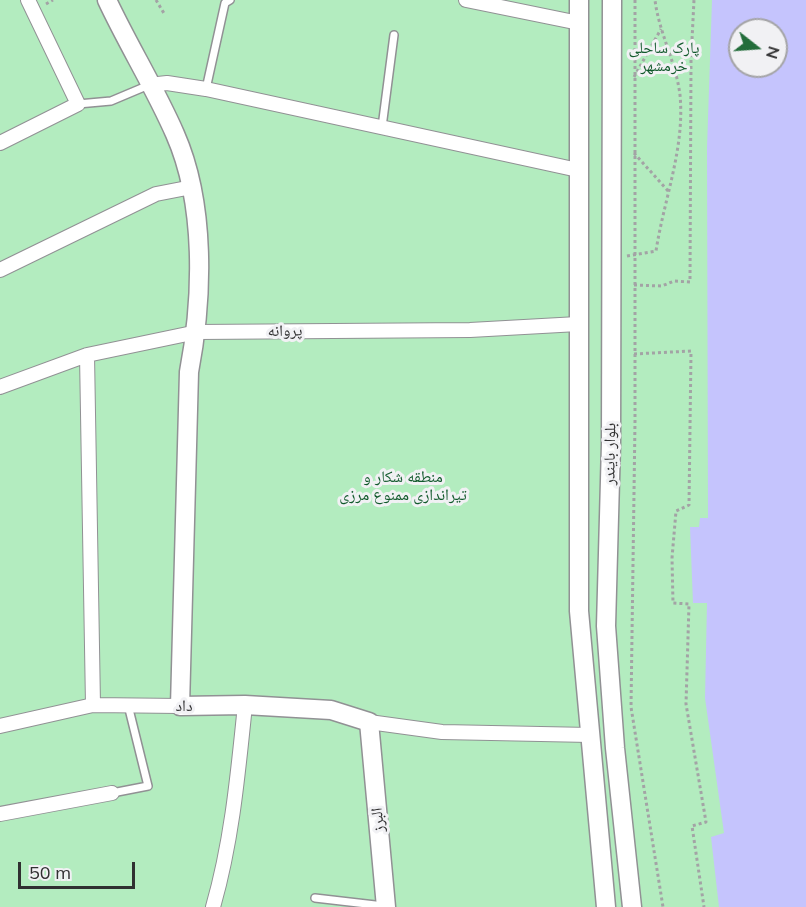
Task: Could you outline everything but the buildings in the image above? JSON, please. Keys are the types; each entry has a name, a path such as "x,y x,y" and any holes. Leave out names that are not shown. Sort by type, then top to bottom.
{"street":[{"path":"0,143 78,104 28,0"},
{"path":"107,0 176,135 192,187 200,290 197,332 189,372 180,706"},
{"path":"466,0 579,23"},
{"name":"بلوار بایندر","path":"579,0 579,611 606,907"},
{"name":"بلوار بایندر","path":"612,0 611,444 606,626 615,748 632,907"},
{"path":"149,85 166,83 206,89 578,170"},
{"path":"0,270 156,194 192,187"},
{"name":"پروانه","path":"0,387 87,355 197,332 470,330 578,324"},
{"path":"87,355 93,705"},
{"name":"داد","path":"0,726 93,705 245,705 331,710 369,728 590,735"},
{"path":"213,907 223,873 237,790 245,705"},
{"name":"البرز","path":"369,728 386,907"},
{"path":"0,814 112,793"}],"lane":[{"path":"206,89 225,3 230,0"},
{"path":"382,128 394,35"},
{"path":"78,104 111,102 149,85"},
{"path":"112,793 148,786 128,705"},
{"path":"315,898 386,907"}],"path":[{"path":"156,0 165,15"},
{"path":"635,0 631,707 663,907"},
{"path":"634,256 656,250 669,192 681,117 679,92 655,0"},
{"path":"634,285 662,286 674,281 690,282 694,0"},
{"path":"634,78 661,29"},
{"path":"681,117 691,117"},
{"path":"634,153 669,192"},
{"path":"634,354 691,351 689,505 676,511 672,558 672,603 689,604 686,704 706,822 692,826 704,907"}],"green space":[{"name":"منطقه شکار و تیراندازی ممنوع مرزی","path":"0,0 806,0 806,907 0,907"}],"water":[{"path":"712,0 806,0 806,907 719,907 711,837 724,833 705,698 707,603 693,603 690,527 699,527 700,518 708,518 707,148"}],"park label":[{"name":"پارک ساحلی خرمشهر","path":"664,57"}]}
